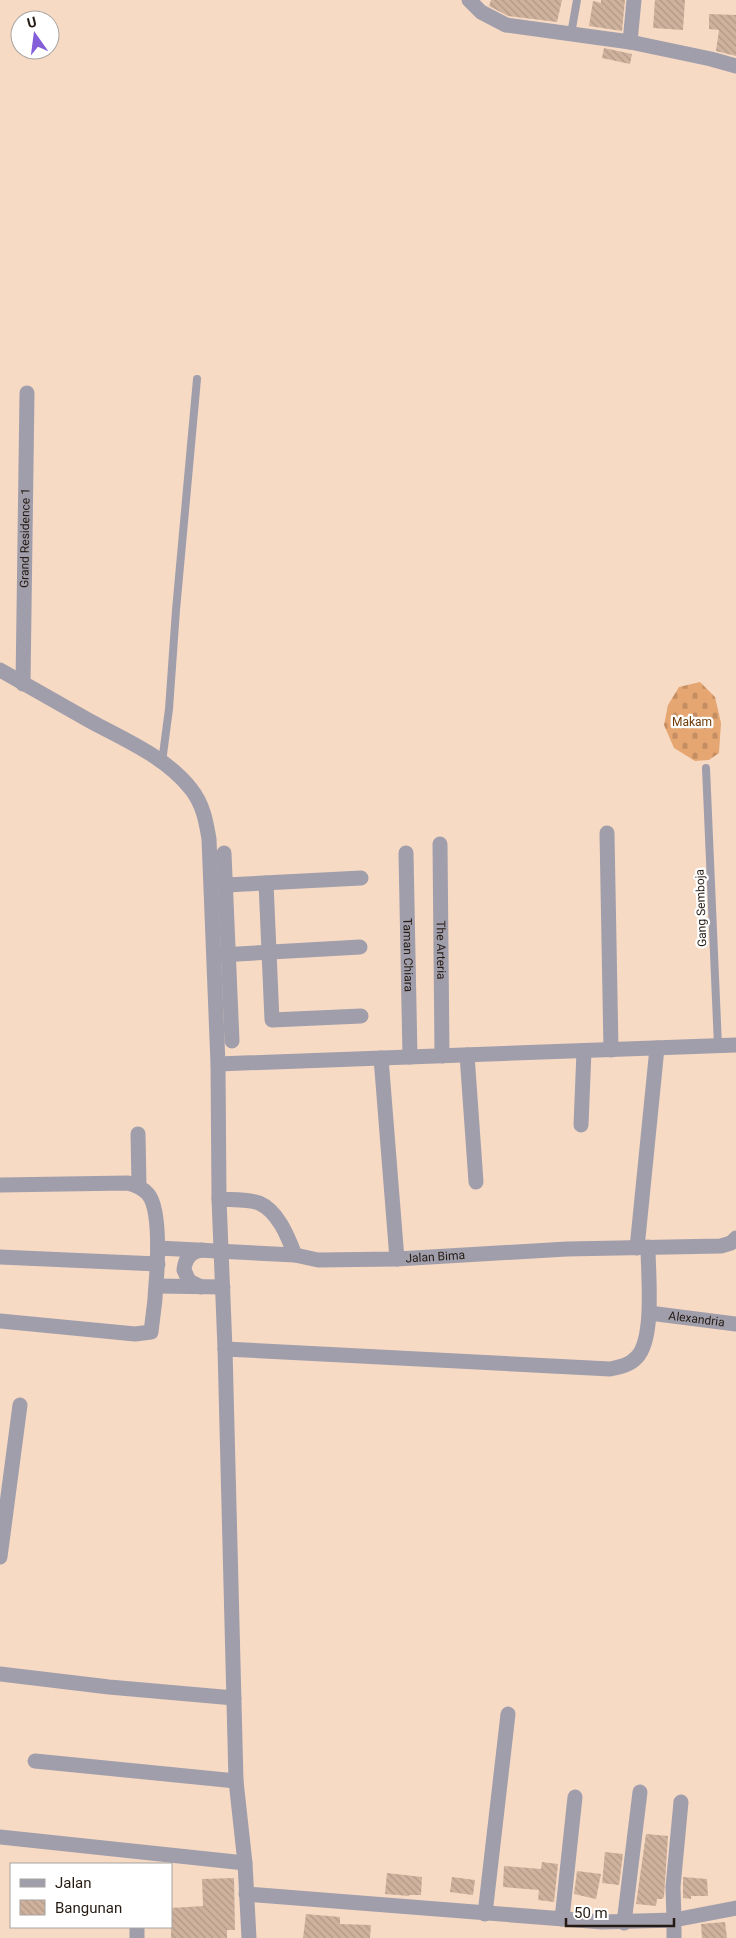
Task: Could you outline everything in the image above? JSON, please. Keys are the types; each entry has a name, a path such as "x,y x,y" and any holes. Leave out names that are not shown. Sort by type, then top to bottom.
{"street":[{"path":"630,42 634,0"},
{"path":"471,1 481,12 506,25 630,42 736,66"},
{"name":"Grand Residence 1","path":"23,684 27,393"},
{"path":"0,670 135,745 162,762 192,790 202,806 207,823 232,1041"},
{"path":"607,833 611,1050"},
{"name":"The Arteria","path":"440,844 442,1056"},
{"name":"Taman Chiara","path":"406,853 410,1057"},
{"path":"224,854 226,885 221,955 218,1064 219,1199 225,1349 236,1781 245,1862 249,1938"},
{"path":"226,885 361,878"},
{"path":"266,883 272,1020 361,1016"},
{"path":"221,955 360,947"},
{"path":"218,1064 736,1045"},
{"path":"225,1349 610,1369 621,1367 638,1356 644,1345 649,1312 642,1248 658,1048"},
{"path":"581,1125 584,1051"},
{"path":"467,1055 476,1182"},
{"path":"381,1058 397,1259"},
{"path":"138,1134 139,1186"},
{"path":"0,1185 128,1183 139,1186 149,1194 154,1206 158,1248 158,1286 151,1332 135,1334 0,1321"},
{"path":"219,1199 258,1202 269,1209 288,1238 295,1255"},
{"name":"Jalan Bima","path":"222,1251 295,1255 318,1260 397,1259 567,1249 721,1246 732,1243 736,1238"},
{"path":"158,1248 222,1251"},
{"path":"201,1287 189,1281 184,1270 187,1258 192,1253 204,1250"},
{"path":"0,1257 158,1264"},
{"path":"158,1286 223,1287"},
{"name":"Alexandria","path":"657,1314 736,1324"},
{"path":"0,1557 20,1405"},
{"path":"0,1674 110,1687 234,1698"},
{"path":"485,1914 508,1714"},
{"path":"35,1761 236,1781"},
{"path":"624,1923 640,1792"},
{"path":"562,1919 575,1797"},
{"path":"674,1938 673,1887 681,1802"},
{"path":"0,1837 135,1858 245,1862"},
{"path":"246,1894 485,1914 624,1923 674,1920 736,1908"}],"lane":[{"path":"571,34 577,0"},
{"path":"162,762 169,709 176,610 198,379"},
{"name":"Gang Semboja","path":"706,768 718,1046"}],"green space":[{"name":"Makam","path":"700,682 715,697 721,723 719,753 709,760 695,761 674,748 664,725 668,705 679,687"}],"building":[{"path":"491,0 562,0 557,22 508,16 489,6"},
{"path":"601,0 625,0 622,31 589,26 593,1 601,3"},
{"path":"655,0 685,0 683,30 653,28"},
{"path":"709,14 736,15 736,56 716,51 719,30 709,29"},
{"path":"604,48 632,54 630,64 602,58"},
{"path":"646,1834 668,1836 664,1897 657,1899 656,1906 636,1904"},
{"path":"605,1852 623,1854 619,1885 602,1883"},
{"path":"542,1862 558,1864 554,1902 538,1900 539,1890 503,1887 504,1866 541,1869"},
{"path":"577,1871 601,1874 596,1899 574,1894"},
{"path":"387,1873 422,1877 421,1895 385,1894"},
{"path":"452,1877 475,1880 473,1895 450,1892"},
{"path":"683,1877 707,1879 708,1896 691,1896 691,1899 683,1898"},
{"path":"234,1878 235,1930 227,1930 227,1938 171,1938 172,1908 203,1906 202,1879"},
{"path":"306,1914 340,1917 340,1924 371,1925 370,1938 303,1938"},
{"path":"725,1922 727,1938 702,1938 701,1924"}]}
